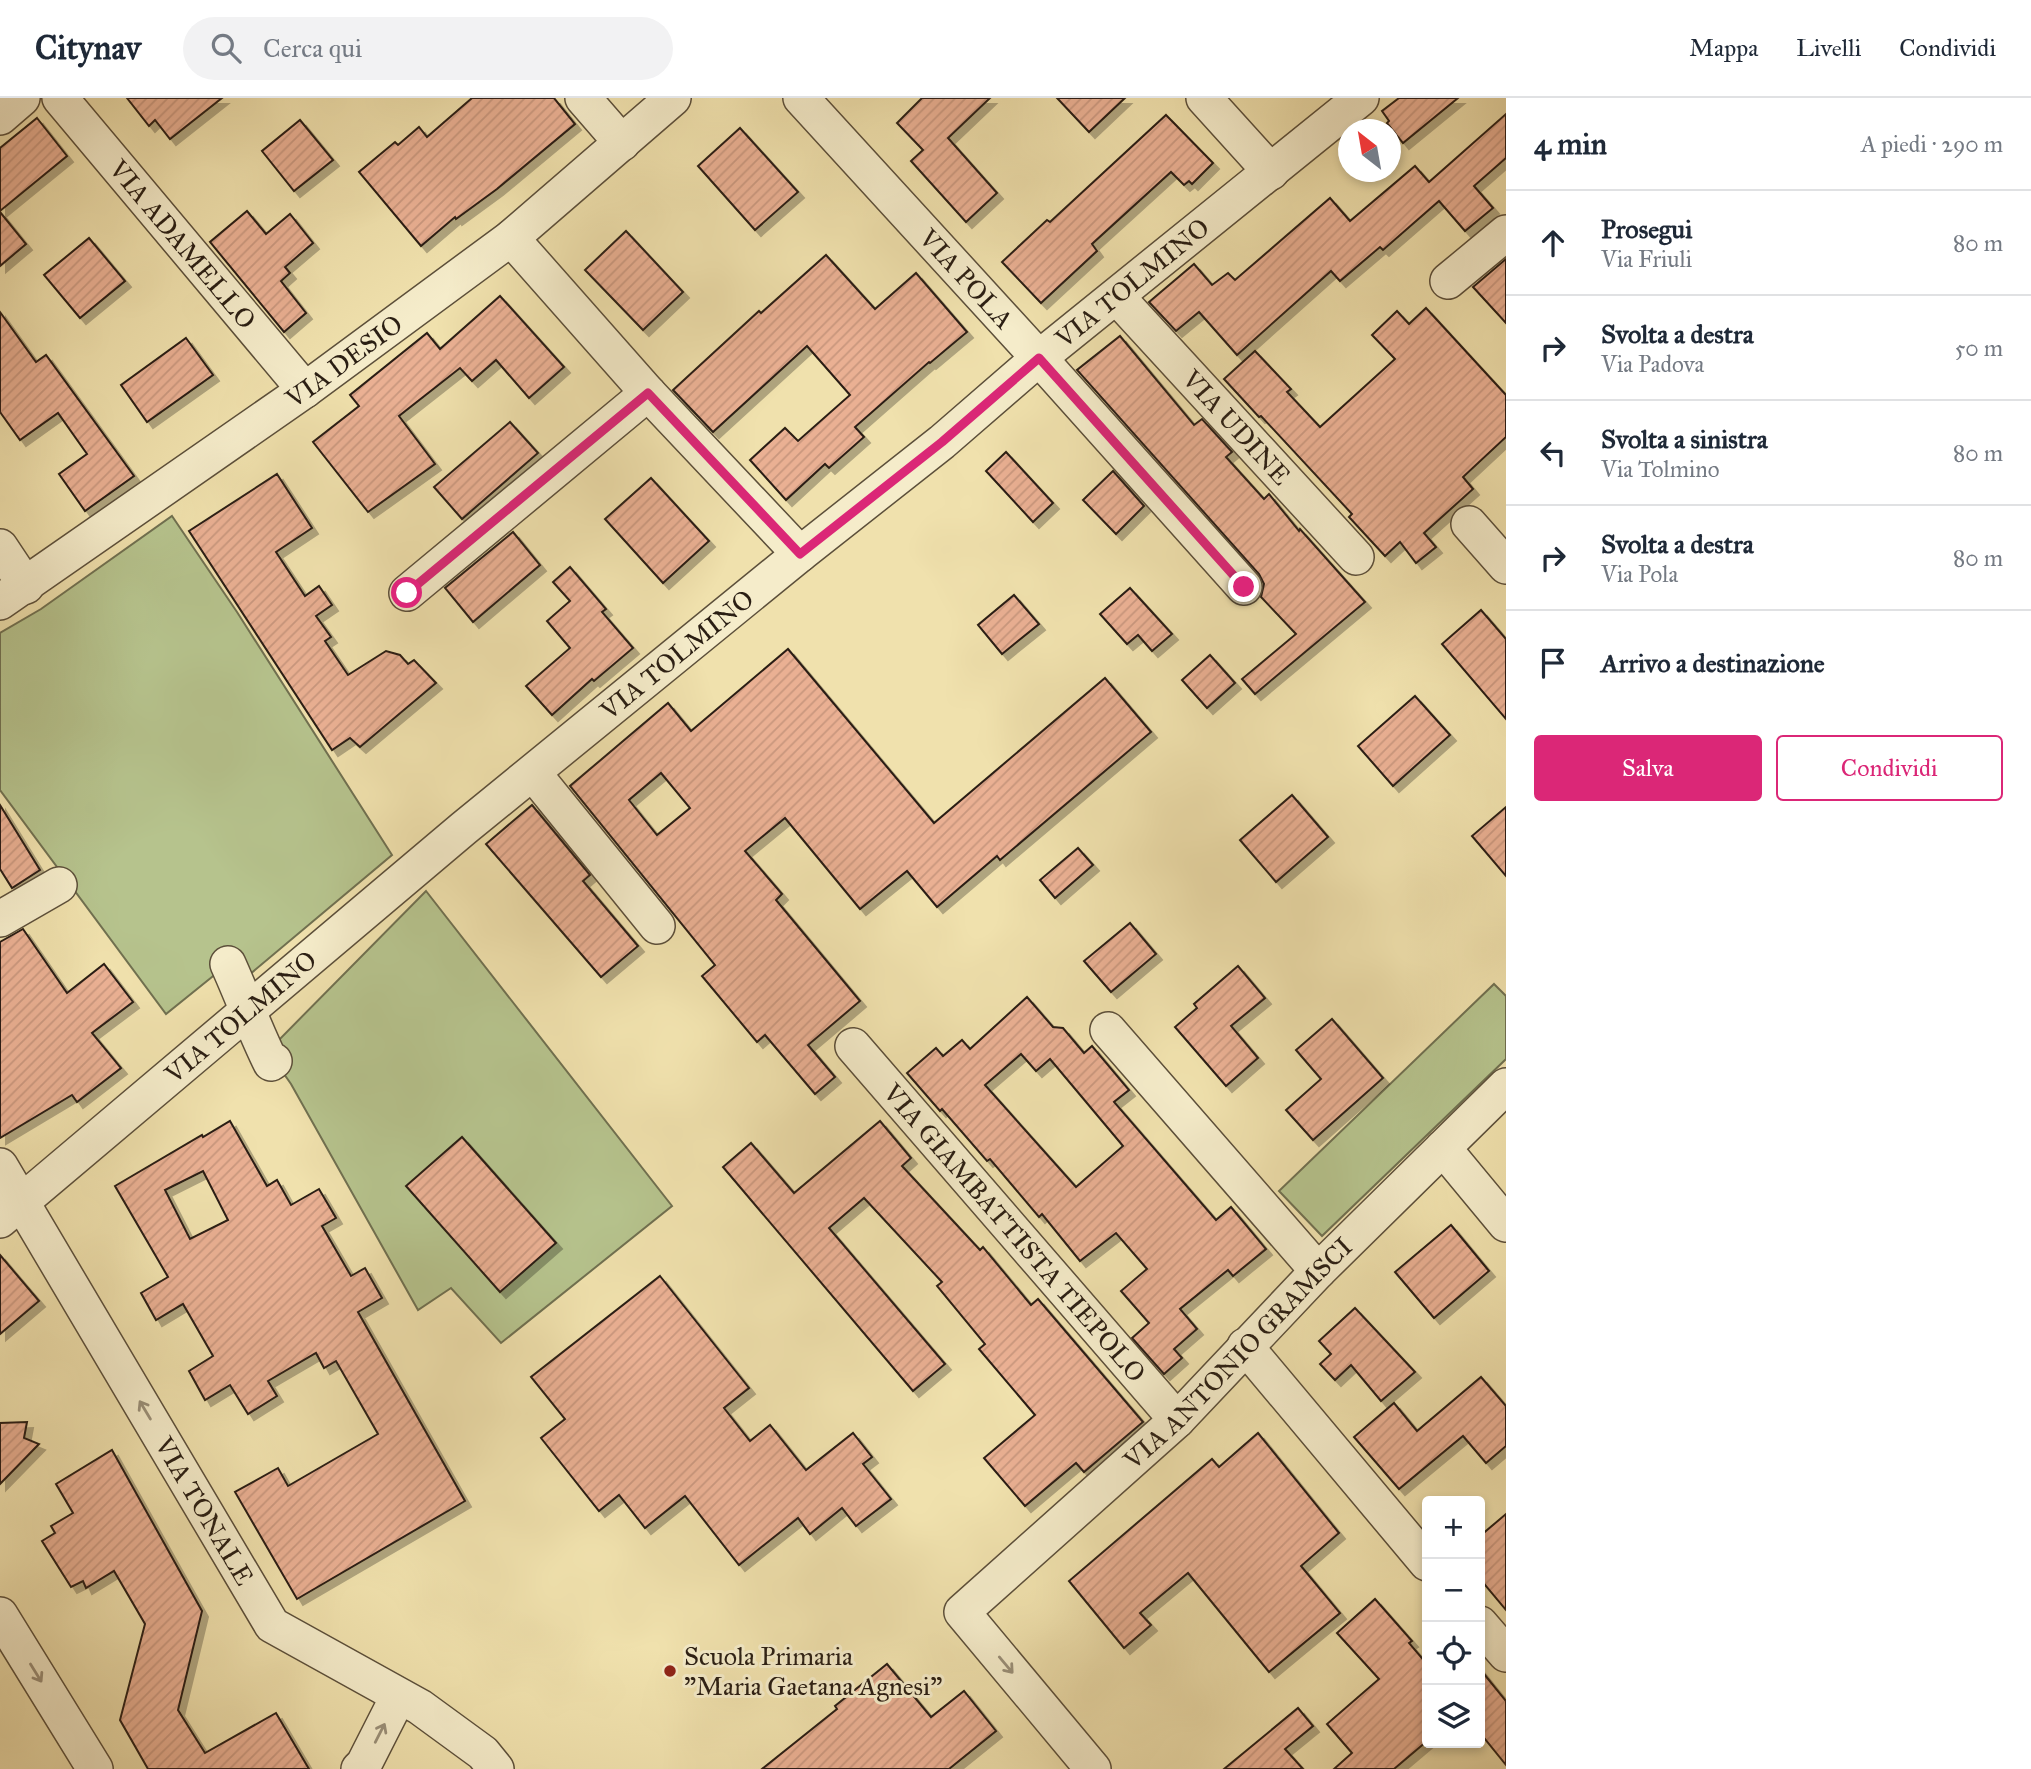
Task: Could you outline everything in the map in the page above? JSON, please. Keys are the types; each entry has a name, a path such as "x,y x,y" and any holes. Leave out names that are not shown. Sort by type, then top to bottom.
{"street":[{"path":"0,117 22,98"},
{"name":"VIA ADAMELLO","path":"60,98 305,390"},
{"path":"583,98 622,144"},
{"name":"VIA DESIO","path":"13,594 305,390 511,238 673,98"},
{"name":"VIA POLA","path":"801,98 1244,587"},
{"path":"1204,98 1271,172"},
{"name":"VIA TOLMINO","path":"11,1211 464,828 942,442 1039,358 1361,98"},
{"path":"1448,281 1506,233"},
{"path":"511,238 648,393 800,554"},
{"name":"VIA UDINE","path":"1117,297 1356,557"},
{"path":"407,593 648,393"},
{"path":"1469,524 1506,566"},
{"path":"0,547 13,594"},
{"path":"533,774 657,926"},
{"path":"0,919 59,885"},
{"path":"228,964 271,1063 274,1061"},
{"path":"1108,1030 1318,1271"},
{"name":"VIA GIAMBATTISTA TIEPOLO","path":"853,1046 1177,1420"},
{"name":"VIA ANTONIO GRAMSCI","path":"1093,1769 962,1612 1177,1420 1318,1271 1506,1086"},
{"path":"1443,1148 1506,1224"},
{"name":"VIA TONALE","path":"0,1166 11,1211 272,1625 420,1707 483,1753 496,1769"},
{"path":"1245,1346 1424,1559"},
{"path":"0,1615 95,1769"},
{"path":"1485,1630 1506,1654"},
{"path":"359,1769 398,1697"}],"green space":[{"path":"172,516 237,612 392,855 243,980 233,960 166,1014 0,790 0,633 41,609"},
{"path":"426,891 672,1206 501,1343 451,1288 418,1310 291,1084 268,1051"},
{"path":"1494,984 1506,996 1506,1059 1322,1236 1279,1191"}],"building":[{"path":"127,98 222,98 170,139 155,120 149,126"},
{"path":"472,98 554,98 575,124 497,189 456,219 455,217 421,246 359,172 395,142 398,145 419,127 427,137"},
{"path":"922,98 990,98 948,138 997,193 966,222 911,161 923,150 897,123"},
{"path":"1057,98 1125,98 1089,132"},
{"path":"1399,98 1458,98 1403,143 1401,119 1388,119 1382,111"},
{"path":"1506,114 1506,158 1474,186 1493,208 1465,231 1439,201 1383,250 1380,247 1340,281 1331,271 1237,355 1199,312 1176,331 1149,302 1194,264 1212,285 1228,273 1235,280 1330,198 1350,221 1396,182 1401,182 1401,178 1415,166 1429,182"},
{"path":"1166,115 1213,163 1192,184 1189,181 1184,185 1171,172 1092,244 1097,251 1041,303 1002,262 1047,220 1050,222"},
{"path":"37,118 67,156 0,211 0,148"},
{"path":"300,120 333,160 294,191 262,151"},
{"path":"740,128 798,192 755,230 698,166"},
{"path":"247,211 266,234 290,214 313,243 285,267 290,273 281,281 306,313 284,332 210,242"},
{"path":"0,212 26,244 0,266"},
{"path":"626,231 683,292 643,330 585,270"},
{"path":"89,238 125,281 80,318 44,275"},
{"path":"826,255 875,309 916,273 967,332 855,427 864,437 829,468 825,464 786,500 750,460 785,428 798,441 850,395 807,346 713,432 673,390 759,311 761,313"},
{"path":"1506,259 1506,323 1473,287"},
{"path":"500,296 564,367 529,398 496,360 472,381 460,368 399,416 435,464 368,512 313,442 359,406 350,395 427,333 440,349"},
{"path":"1426,308 1506,395 1506,437 1463,477 1473,489 1424,533 1436,547 1416,563 1400,542 1385,556 1349,517 1352,514 1224,379 1255,351 1291,389 1287,392 1320,427 1395,359 1372,335 1397,311 1409,324"},
{"path":"0,312 36,362 46,355 134,476 85,511 59,474 87,454 58,413 20,440 0,412"},
{"path":"1120,336 1194,425 1202,419 1232,452 1226,457 1264,499 1269,494 1299,531 1300,529 1365,602 1255,694 1242,679 1296,634 1261,597 1264,584 1259,574 1077,370"},
{"path":"186,338 213,375 147,422 121,385"},
{"path":"510,422 538,453 462,519 434,487"},
{"path":"1006,452 1053,503 1033,522 986,471"},
{"path":"1113,471 1144,506 1116,534 1083,500"},
{"path":"277,474 312,528 276,552 305,596 319,586 332,605 316,616 331,637 325,641 348,675 386,651 400,655 408,664 414,660 436,683 360,747 350,738 332,750 189,531"},
{"path":"651,478 709,541 663,583 605,519"},
{"path":"513,532 540,565 473,622 445,588"},
{"path":"570,567 606,609 602,612 633,648 594,681 592,679 552,715 526,686 570,648 547,621 570,601 553,582"},
{"path":"1130,588 1172,634 1152,651 1138,635 1127,644 1100,614"},
{"path":"1014,595 1039,624 1002,654 978,625"},
{"path":"1481,610 1506,639 1506,719 1442,644"},
{"path":"788,649 934,823 1105,678 1151,732 1000,860 997,856 937,907 907,871 860,909 785,818 745,851 782,894 776,900 860,1001 808,1045 835,1077 815,1094 765,1035 757,1042 702,976 715,965 570,786 668,703 691,731","holes":["661,773 690,808 657,835 629,800"]},
{"path":"1210,655 1235,683 1207,708 1182,680"},
{"path":"1415,696 1450,735 1393,786 1358,746"},
{"path":"1292,795 1328,837 1276,882 1240,840"},
{"path":"0,805 40,870 12,888 0,869"},
{"path":"532,805 590,875 583,881 638,946 601,977 486,844"},
{"path":"1506,807 1506,876 1472,836"},
{"path":"1078,848 1093,865 1055,898 1040,880"},
{"path":"1130,923 1156,954 1111,992 1084,961"},
{"path":"23,929 67,993 104,964 133,1002 92,1033 121,1068 77,1102 72,1095 0,1138 0,942"},
{"path":"1238,966 1265,998 1231,1026 1258,1058 1226,1086 1175,1027 1197,1008 1194,1004"},
{"path":"1027,997 1053,1027 1063,1028 1084,1053 1092,1046 1129,1090 1114,1102 1216,1220 1231,1207 1266,1249 1233,1276 1228,1270 1180,1309 1197,1329 1174,1349 1182,1358 1164,1374 1132,1338 1149,1323 1121,1291 1147,1269 1116,1233 1080,1261 1042,1214 1039,1217 990,1159 987,1161 907,1073 936,1048 943,1056 962,1040 970,1049","holes":["1021,1054 1036,1071 1050,1059 1123,1146 1076,1187 985,1085"]},
{"path":"1332,1019 1383,1078 1313,1140 1286,1110 1321,1079 1296,1050"},
{"path":"230,1121 267,1186 277,1180 291,1205 319,1189 336,1218 322,1226 351,1276 365,1268 382,1298 358,1312 465,1501 297,1599 235,1492 278,1468 288,1486 378,1434 336,1361 324,1368 316,1353 268,1381 277,1396 248,1414 230,1385 205,1400 189,1371 213,1356 183,1304 156,1320 141,1293 168,1277 115,1186 202,1135 203,1137","holes":["203,1171 228,1220 190,1239 165,1190"]},
{"path":"880,1121 911,1158 902,1166 980,1250 983,1247 1031,1305 1038,1299 1143,1422 1084,1472 1076,1463 1025,1506 984,1458 1035,1415 979,1349 985,1344 937,1286 942,1282 864,1198 829,1228 945,1364 913,1391 723,1167 751,1143 794,1193"},
{"path":"462,1137 556,1243 500,1292 406,1186"},
{"path":"1451,1225 1489,1271 1434,1318 1395,1272"},
{"path":"0,1255 39,1301 0,1334"},
{"path":"660,1276 749,1388 724,1408 750,1441 770,1425 806,1470 853,1433 872,1457 863,1464 891,1499 856,1526 842,1508 810,1534 798,1518 739,1565 685,1496 645,1528 619,1495 599,1511 541,1438 565,1419 531,1377"},
{"path":"1355,1308 1415,1372 1381,1401 1351,1365 1335,1380 1320,1364 1331,1354 1319,1341"},
{"path":"1481,1377 1506,1406 1506,1446 1486,1463 1463,1436 1399,1489 1354,1437 1394,1403 1417,1431"},
{"path":"27,1422 24,1438 39,1444 0,1484 0,1423"},
{"path":"1258,1433 1339,1533 1301,1566 1340,1613 1269,1672 1188,1573 1140,1613 1151,1625 1124,1648 1069,1581 1212,1459 1219,1467"},
{"path":"112,1450 202,1611 178,1710 205,1753 276,1713 309,1769 148,1769 120,1720 145,1624 114,1571 86,1588 83,1581 71,1587 42,1541 55,1533 51,1526 73,1513 56,1484"},
{"path":"1506,1514 1506,1610 1485,1585 1485,1532"},
{"path":"1375,1599 1412,1641 1409,1643 1422,1658 1422,1745 1394,1769 1334,1769 1352,1753 1327,1724 1379,1679 1337,1633"},
{"path":"887,1664 931,1717 964,1691 996,1731 949,1769 762,1769 837,1709 835,1706"},
{"path":"1485,1675 1506,1701 1506,1765 1485,1739"},
{"path":"1298,1708 1313,1726 1285,1749 1303,1769 1224,1769"}],"place":[{"name":"Scuola Primaria \"Maria Gaetana Agnesi\"","path":"670,1671"}],"route":[{"path":"407,593 648,393 800,554 942,442 1039,358 1244,587"}]}
